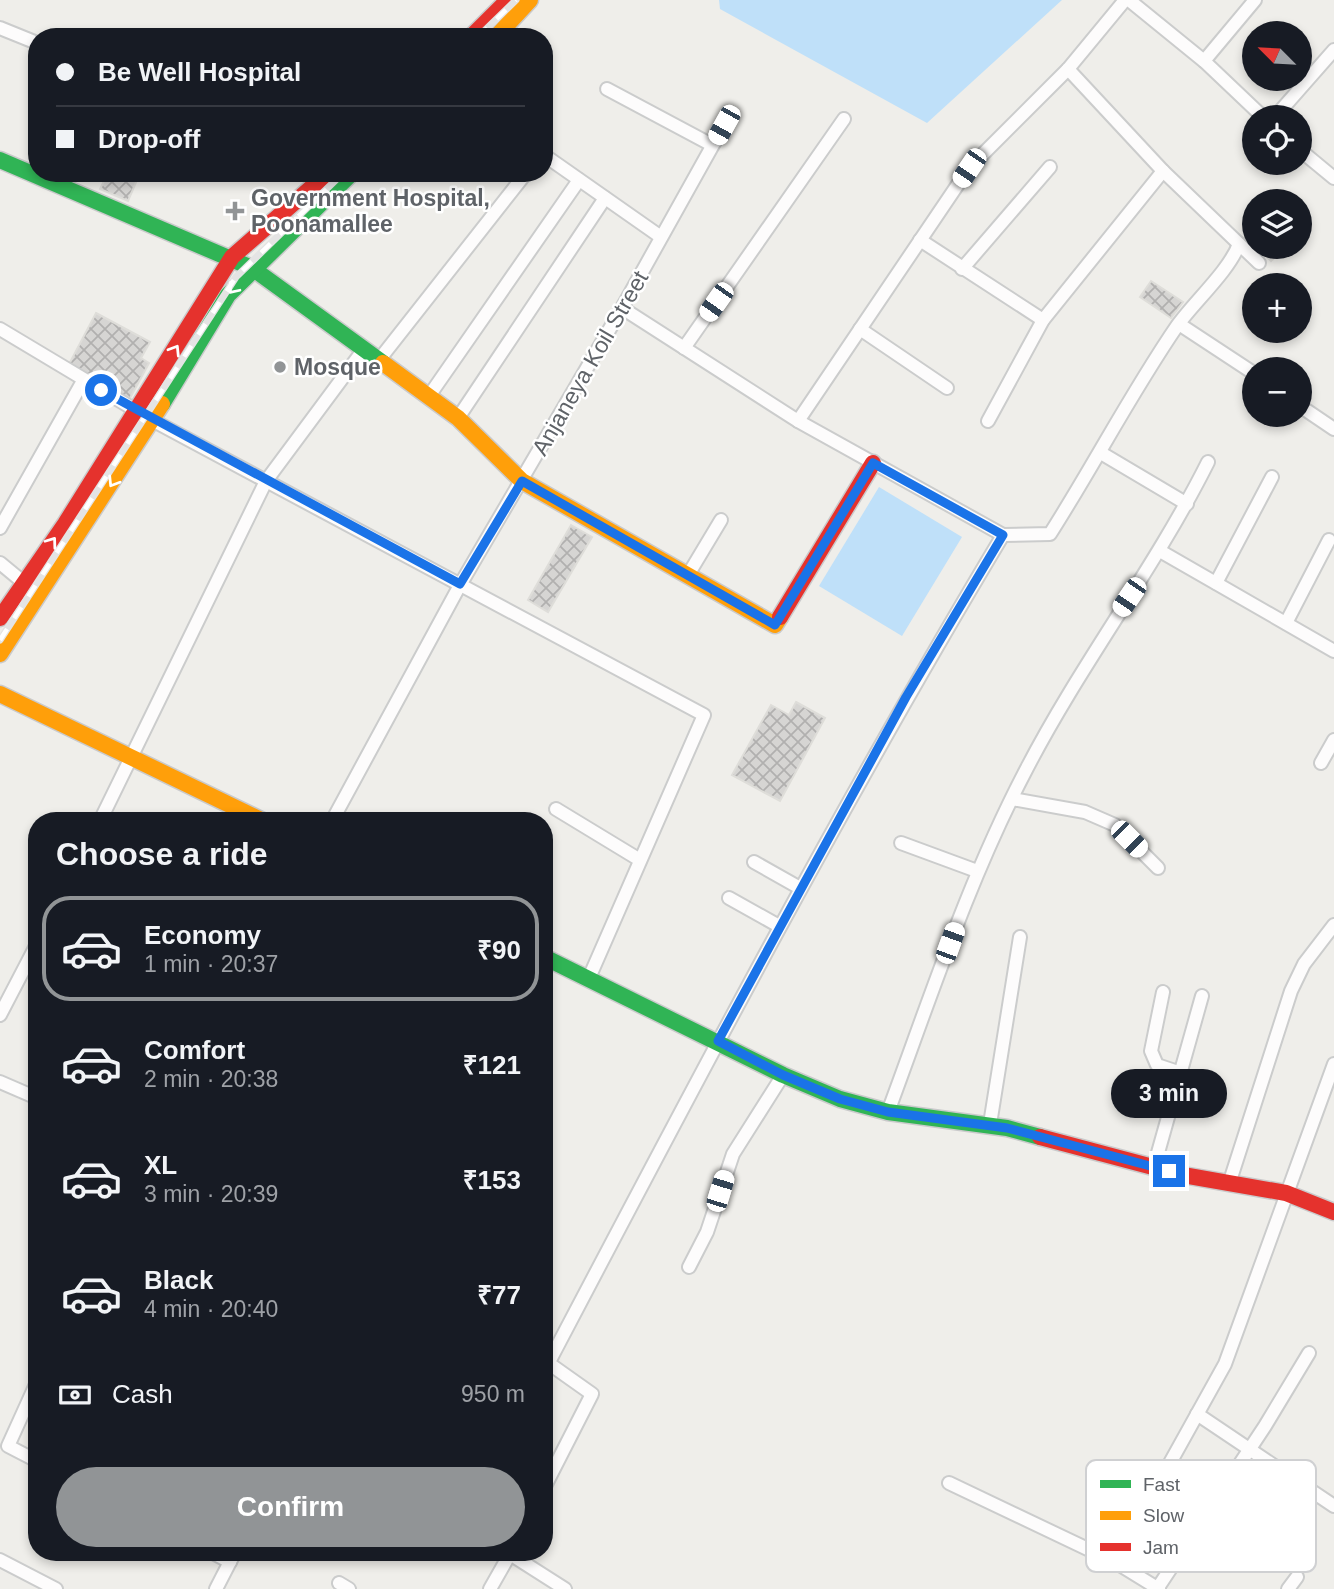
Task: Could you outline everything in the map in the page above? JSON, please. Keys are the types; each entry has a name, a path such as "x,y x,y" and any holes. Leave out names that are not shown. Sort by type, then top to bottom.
{"street":[{"path":"480,28 508,0"},
{"path":"504,28 530,0"},
{"path":"798,421 969,168 1068,69 1127,0 1204,61 1251,105"},
{"path":"1204,61 1255,0"},
{"path":"0,28 28,39"},
{"path":"1286,105 1334,50"},
{"path":"1068,69 1163,171 1259,263"},
{"path":"607,89 712,145"},
{"path":"684,348 844,118"},
{"name":"Anjaneya Koil Street","path":"337,812 460,584 622,308 724,125"},
{"path":"0,160 28,172"},
{"path":"1312,160 1334,178"},
{"path":"553,161 661,237"},
{"path":"962,269 1050,167"},
{"path":"988,421 1043,320 1163,171"},
{"path":"429,396 579,180"},
{"path":"53,182 232,257 252,268 458,418 522,481 775,625 873,463"},
{"path":"0,618 65,524 232,257 318,182"},
{"path":"0,654 152,420 228,295 252,268 343,182"},
{"path":"379,360 519,182"},
{"path":"458,418 605,198"},
{"path":"920,240 1043,320"},
{"path":"622,308 798,421 1003,535 1051,534 1101,453 1121,411 1178,324 1239,244"},
{"path":"1178,324 1242,366"},
{"path":"0,329 152,420 704,715 589,978"},
{"path":"860,329 947,388"},
{"path":"105,812 266,481 364,349"},
{"path":"0,528 83,381"},
{"path":"1312,413 1334,429"},
{"path":"1101,453 1187,504"},
{"path":"888,1112 977,871 1012,799 1098,643 1160,551 1208,462"},
{"path":"1216,583 1272,477"},
{"path":"688,575 721,520"},
{"path":"553,1348 800,888 906,697 1003,535"},
{"path":"1286,623 1329,540"},
{"path":"1160,551 1334,651"},
{"path":"0,563 23,582"},
{"path":"0,694 244,812"},
{"path":"1321,763 1334,740"},
{"path":"1012,799 1085,812 1115,825 1158,868"},
{"path":"556,809 640,860"},
{"path":"901,842 977,871"},
{"path":"754,862 800,888"},
{"path":"729,898 779,926"},
{"path":"1229,1184 1291,991 1304,964 1334,925"},
{"path":"990,1124 1020,937"},
{"path":"0,1015 28,961"},
{"path":"553,961 783,1075 840,1099 888,1112 990,1124 1154,1167 1229,1184 1286,1193 1334,1212"},
{"path":"1163,992 1151,1051 1157,1065 1181,1073"},
{"path":"1154,1167 1202,996"},
{"path":"1172,1460 1225,1364 1334,1064"},
{"path":"689,1267 707,1232 733,1154 783,1075"},
{"path":"0,1082 28,1094"},
{"path":"1242,1460 1309,1353"},
{"path":"553,1366 592,1394 553,1470"},
{"path":"28,1402 8,1446 28,1456"},
{"path":"1197,1414 1264,1460"},
{"path":"949,1483 1086,1548"},
{"path":"1316,1494 1334,1506"},
{"path":"0,1560 56,1589"},
{"path":"216,1589 230,1561"},
{"path":"490,1589 505,1561"},
{"path":"521,1561 565,1589"},
{"path":"1132,1572 1159,1588 1169,1572"},
{"path":"1288,1589 1297,1577"}],"water":[{"path":"719,0 1062,0 927,123 720,9"},
{"path":"879,487 962,537 902,636 819,586"}],"building":[{"path":"104,182 136,182 128,201 100,189"},
{"path":"1151,281 1183,302 1171,318 1140,297"},
{"path":"96,313 150,342 141,358 149,363 129,400 68,366"},
{"path":"571,525 592,537 548,612 528,600"},
{"path":"796,702 825,718 780,801 732,775 771,705 789,715"}],"railway":[{"path":"487,28 516,0"},
{"path":"0,640 236,277 334,182"}],"traffic: fast":[{"path":"0,160 28,172"},
{"path":"51,182 252,268 383,363"},
{"path":"162,404 228,295 343,182"},
{"path":"553,961 783,1075 840,1099 888,1112 1007,1128 1040,1137"}],"traffic: slow":[{"path":"504,28 530,0"},
{"path":"383,363 458,418 522,481 775,625 780,617"},
{"path":"0,654 162,404"},
{"path":"0,694 244,812"}],"traffic: jam":[{"path":"480,28 508,0"},
{"path":"0,618 65,524 232,257 318,182"},
{"path":"780,617 873,463"},
{"path":"1040,1137 1183,1175 1286,1193 1334,1212"}],"place":[{"name":"Government Hospital, Poonamallee","path":"235,211"},
{"name":"Mosque","path":"280,367"}],"route":[{"path":"101,390 152,420 460,584 522,481 775,625 873,463 1003,535 906,697 718,1041 783,1075 840,1099 888,1112 990,1124 1169,1171"}]}
